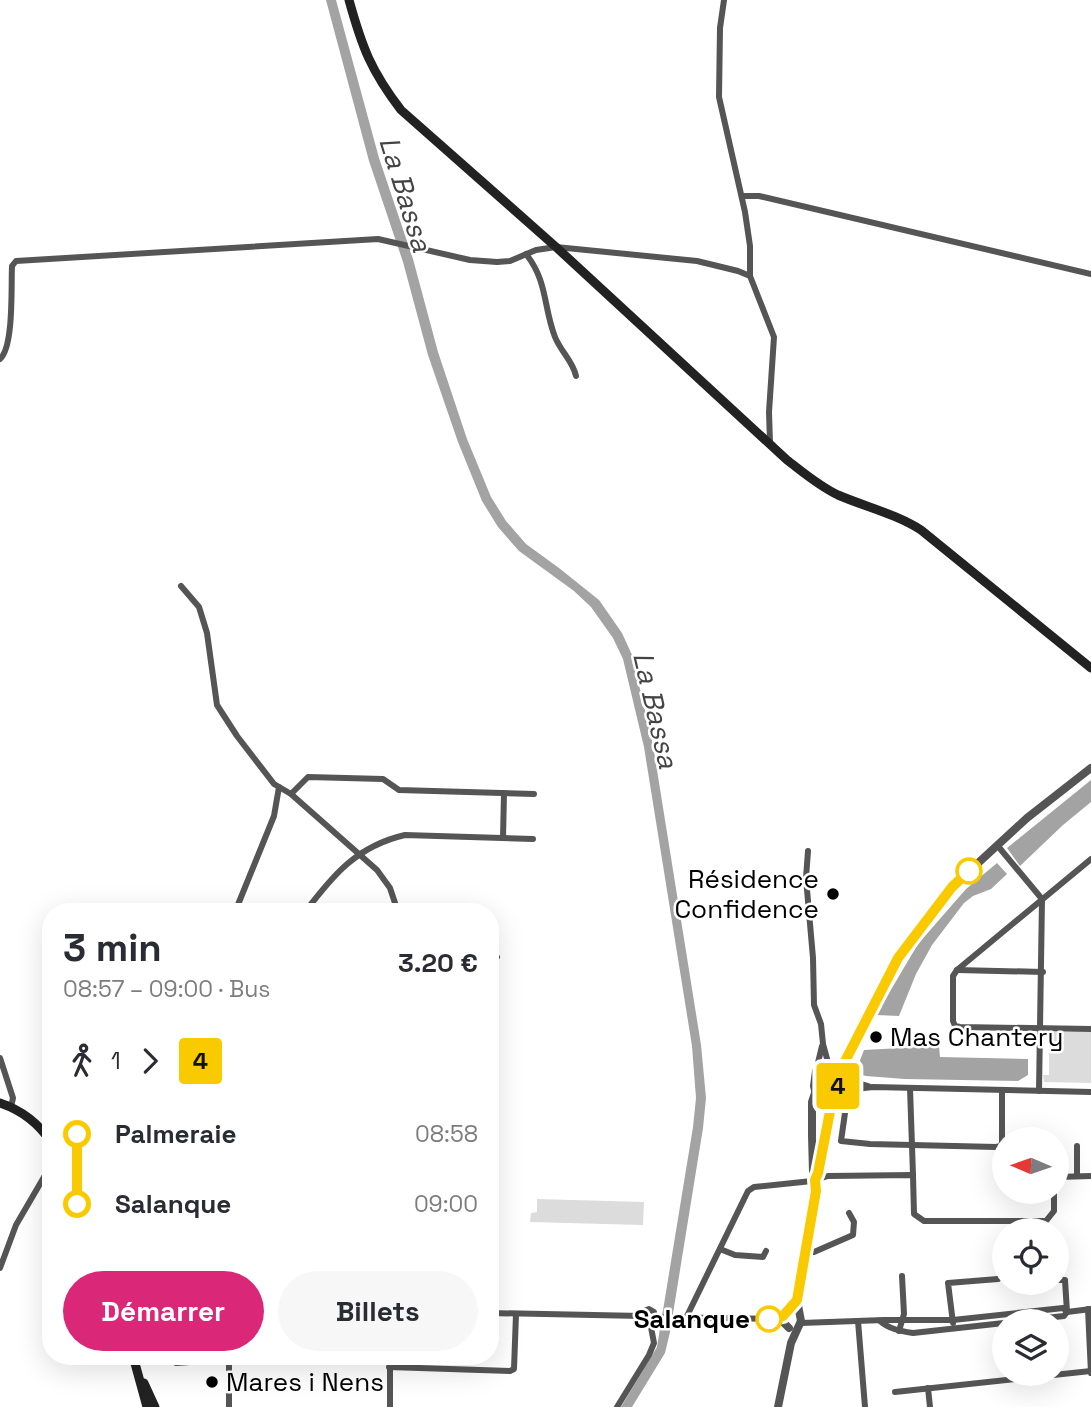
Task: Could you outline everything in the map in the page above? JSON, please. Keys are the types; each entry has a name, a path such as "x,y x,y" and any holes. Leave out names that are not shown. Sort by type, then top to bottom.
{"main road":[{"path":"349,0 362,48 381,84 401,110 556,247 770,443 813,480 837,494 906,521 921,530 1091,668"},
{"path":"0,1103 11,1107 42,1131"},
{"path":"136,1365 147,1407"},
{"path":"139,1376 155,1407"}],"street":[{"path":"724,0 720,28 719,97 742,196 750,246 750,276 774,337 769,412 770,443"},
{"path":"742,196 759,196 1091,274"},
{"path":"0,359 6,354 9,337 12,265 16,261 261,244 378,239 470,260 497,262 556,247 696,261 750,276"},
{"path":"526,254 540,274 551,324 564,354 574,366 576,376"},
{"path":"181,586 199,607 207,633 217,705 237,736 274,784 291,794 377,870 390,888 395,903"},
{"path":"834,1071 852,1051 898,958 952,887 997,845 1091,768"},
{"path":"291,794 308,777 383,779 400,790 534,794"},
{"path":"239,903 274,816 279,787"},
{"path":"503,838 504,793"},
{"path":"312,903 331,877 377,842 405,835 533,839"},
{"path":"997,845 1042,900 1040,1091"},
{"path":"778,1407 816,1191 812,1102 822,1044 821,1024 814,1005 806,878 808,851"},
{"path":"1091,859 953,976 955,1026 1091,1029"},
{"path":"957,970 1042,972"},
{"path":"815,1180 832,1101 838,1091 834,1071 822,1044"},
{"path":"0,1058 13,1098 11,1107"},
{"path":"816,1071 834,1071 873,1087"},
{"path":"838,1091 873,1087 1091,1092"},
{"path":"910,1088 914,1214 924,1222 1046,1221 1054,1211 1054,1204"},
{"path":"845,1113 841,1141 1001,1146 1003,1090"},
{"path":"815,1093 821,1101 832,1101"},
{"path":"812,1136 825,1136"},
{"path":"1077,1146 1077,1176"},
{"path":"686,1318 748,1191 754,1187 828,1176 913,1175"},
{"path":"1069,1176 1091,1176"},
{"path":"0,1268 16,1225 42,1180"},
{"path":"806,1253 853,1235 854,1222 849,1213"},
{"path":"720,1249 735,1255 763,1257 766,1251"},
{"path":"899,1331 904,1314 902,1276"},
{"path":"954,1328 948,1283 992,1279"},
{"path":"617,1407 654,1343 654,1312 649,1309 644,1311 642,1316"},
{"path":"895,1392 1091,1372 1089,1309 1069,1312"},
{"path":"499,1313 642,1316 644,1320 686,1318 880,1321 953,1320 992,1316"},
{"path":"390,1407 389,1367 514,1369 516,1314"},
{"path":"858,1321 865,1407"},
{"path":"880,1321 899,1331 912,1333 992,1324"},
{"path":"229,1365 229,1407"},
{"path":"928,1388 930,1407"}],"shaded area":[{"path":"326,0 336,0 379,158 413,259 438,352 467,439 491,497 506,521 526,544 599,600 622,633 632,655 653,745 701,1045 706,1098 665,1353 632,1407 621,1407 657,1347 696,1098 692,1046 644,747 623,659 613,638 591,607 574,591 519,551 498,527 482,501 428,355 403,262 369,161"},
{"path":"1091,780 1091,802 1020,866 1007,848"},
{"path":"997,863 1007,874 991,889 964,903 932,945 916,974 899,1016 876,1015 918,944 966,889"},
{"path":"1049,1032 1091,1032 1091,1083 1044,1082 1043,1075 1049,1075"},
{"path":"939,1046 940,1057 1028,1059 1028,1075 1018,1081 905,1079 855,1073 864,1050"},
{"path":"824,1071 831,1074 831,1091 826,1095 820,1092 821,1073"},
{"path":"537,1199 644,1202 643,1225 530,1222 531,1213 537,1212"}],"bus line":[{"name":"4","path":"769,1319 783,1316 797,1300 816,1191 815,1180 832,1101 838,1091 838,1075 898,958 952,887 969,871"}],"place":[{"name":"Résidence Confidence","path":"833,894"},
{"name":"Mas Chantery","path":"876,1037"},
{"name":"Salanque","path":"769,1319"},
{"name":"Mares i Nens","path":"212,1382"}],"water label":[{"name":"La Bassa","path":"406,194"},
{"name":"La Bassa","path":"656,710"}]}
